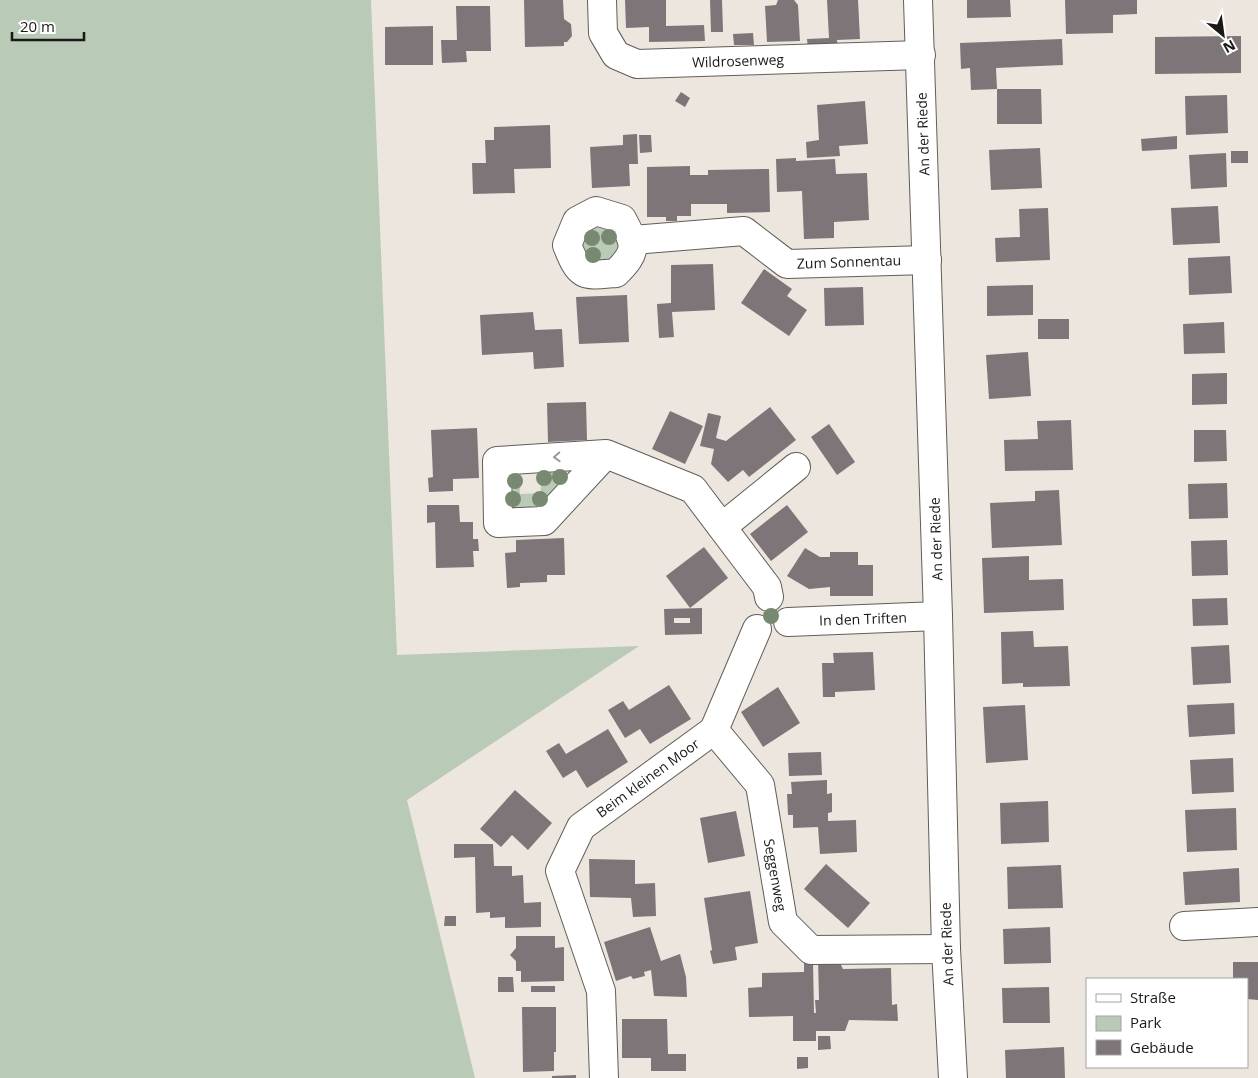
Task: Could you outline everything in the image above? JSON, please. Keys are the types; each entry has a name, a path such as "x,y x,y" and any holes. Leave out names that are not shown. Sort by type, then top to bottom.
{"street":[{"name":"Wildrosenweg","path":"602,0 603,33 616,55 637,64 921,55"},
{"name":"An der Riede","path":"918,0 938,616 946,949 952,1078"},
{"name":"Zum Sonnentau","path":"633,240 744,230 787,264 927,260"},
{"path":"606,454 693,489 767,587 769,597"},
{"path":"722,527 796,467"},
{"path":"756,629 752,620 752,609 759,601 769,597 778,598 785,604 789,613 788,622"},
{"name":"In den Triften","path":"756,629 765,634 774,634 783,630 788,622 938,616"},
{"name":"Beim kleinen Moor","path":"604,1078 601,992 560,871 581,827 714,730 756,629"},
{"name":"Seggenweg","path":"714,730 760,785 783,922 811,950 946,949"},
{"path":"1184,926 1258,922"}],"green space":[{"path":"0,0 371,0 397,655 639,646 407,800 475,1078 0,1078"},
{"path":"600,227 607,228 613,232 617,238 617,252 613,258 607,262 600,263 593,262 587,258 583,252 582,245 583,238 587,232 593,228"},
{"path":"567,471 567,481 540,509 519,510 511,504 511,477 519,473 520,494 541,493 540,472"}],"building":[{"path":"524,0 563,0 564,19 571,24 572,36 567,42 564,42 564,46 525,47"},
{"path":"625,0 666,0 666,26 704,25 705,41 649,42 649,27 626,28"},
{"path":"710,0 722,0 723,32 711,32"},
{"path":"778,0 794,0 798,5 800,41 767,42 765,6 776,5"},
{"path":"827,0 858,0 860,39 837,40 838,48 808,50 807,39 829,38"},
{"path":"967,0 1010,0 1011,17 967,18"},
{"path":"1065,0 1137,0 1137,14 1113,15 1113,33 1066,34"},
{"path":"456,6 490,6 491,51 466,51 467,62 442,63 441,40 457,40"},
{"path":"433,26 433,65 385,65 385,27"},
{"path":"753,33 754,45 734,45 733,34"},
{"path":"1241,36 1241,73 1155,74 1155,37"},
{"path":"1062,39 1063,65 996,68 997,89 971,90 970,68 961,69 960,43"},
{"path":"997,89 1041,89 1042,124 997,124"},
{"path":"681,92 690,98 685,107 675,101"},
{"path":"1227,95 1228,133 1186,135 1185,96"},
{"path":"865,101 868,144 839,146 840,156 807,158 806,142 819,140 817,105"},
{"path":"550,125 551,168 514,169 515,193 473,194 472,163 486,163 485,140 494,140 494,127"},
{"path":"637,134 638,164 629,164 630,186 592,188 590,147 623,145 623,135"},
{"path":"639,135 651,135 652,152 640,153"},
{"path":"1177,136 1177,149 1142,151 1141,139"},
{"path":"1040,148 1042,188 991,190 989,150"},
{"path":"1231,151 1248,151 1248,163 1231,163"},
{"path":"1226,153 1227,187 1191,189 1189,155"},
{"path":"796,158 796,161 835,159 836,174 867,173 869,220 834,222 834,238 804,239 802,191 777,192 776,159"},
{"path":"690,166 690,175 708,175 708,170 769,169 770,212 727,213 727,204 691,204 691,216 677,216 677,221 666,221 666,217 647,217 647,167"},
{"path":"1218,206 1220,243 1173,245 1171,208"},
{"path":"1048,208 1050,260 996,262 995,238 1020,237 1019,209"},
{"path":"1230,256 1232,293 1189,295 1188,258"},
{"path":"713,264 715,310 672,312 674,337 659,338 657,304 671,303 671,265"},
{"path":"764,269 792,289 787,296 807,310 789,336 741,303"},
{"path":"1033,285 1033,315 987,316 987,286"},
{"path":"863,287 864,325 825,326 824,288"},
{"path":"627,295 629,342 579,344 576,297"},
{"path":"533,312 535,330 562,329 564,367 534,369 533,352 482,355 480,315"},
{"path":"1038,319 1069,319 1069,339 1038,339"},
{"path":"1224,322 1225,353 1184,354 1183,324"},
{"path":"1028,352 1031,396 989,399 986,355"},
{"path":"1227,373 1227,404 1192,405 1192,374"},
{"path":"586,402 587,440 548,442 547,403"},
{"path":"770,407 796,440 749,477 743,470 728,482 711,464 714,449 700,446 708,413 721,416 716,438 726,441"},
{"path":"670,411 703,426 685,464 652,449"},
{"path":"1071,420 1073,470 1005,471 1004,440 1038,439 1037,421"},
{"path":"829,424 855,462 837,475 811,437"},
{"path":"477,428 479,478 453,479 453,491 429,492 428,478 433,477 431,430"},
{"path":"1194,430 1226,430 1227,461 1194,462"},
{"path":"1227,483 1228,518 1189,519 1188,484"},
{"path":"1059,490 1062,545 992,548 990,503 1035,501 1035,491"},
{"path":"427,505 459,505 460,522 473,522 473,539 478,539 479,551 473,551 474,567 436,568 435,522 427,523"},
{"path":"787,505 808,532 771,561 750,534"},
{"path":"564,538 565,575 547,575 547,582 520,583 520,587 507,588 505,553 516,552 516,540"},
{"path":"1227,540 1228,575 1192,576 1191,541"},
{"path":"704,547 728,578 690,608 666,576"},
{"path":"805,548 820,557 830,557 830,552 858,552 858,565 873,565 873,596 830,596 830,587 809,589 787,576"},
{"path":"1029,556 1029,580 1063,579 1064,610 984,613 982,558"},
{"path":"1227,598 1228,625 1193,626 1192,599"},
{"path":"702,608 702,634 665,635 664,609","holes":["674,618 690,618 690,623 674,623"]},
{"path":"1033,631 1034,647 1068,646 1070,686 1023,687 1023,683 1002,684 1001,632"},
{"path":"1229,645 1231,683 1193,685 1191,647"},
{"path":"873,652 875,690 835,692 835,697 823,697 822,663 834,663 833,653"},
{"path":"669,685 691,719 650,744 640,729 625,738 608,710 623,701 629,710"},
{"path":"778,687 800,723 763,747 741,712"},
{"path":"1234,703 1235,734 1189,737 1187,705"},
{"path":"1025,705 1028,760 986,763 983,707"},
{"path":"608,729 628,762 587,788 576,770 563,778 546,751 559,743 566,754"},
{"path":"821,752 822,775 789,776 788,753"},
{"path":"1233,758 1234,792 1192,794 1190,760"},
{"path":"827,780 827,794 832,793 832,812 828,813 828,821 856,820 857,852 820,854 818,827 793,828 793,815 788,815 787,794 792,794 791,782"},
{"path":"515,790 552,823 528,850 512,835 501,847 480,829"},
{"path":"1048,801 1049,842 1001,844 1000,803"},
{"path":"1236,808 1237,850 1187,852 1185,810"},
{"path":"736,811 745,856 708,863 700,818"},
{"path":"454,844 493,844 494,866 512,866 512,876 523,875 524,903 541,902 541,927 505,928 505,917 490,918 490,912 476,913 475,857 454,858"},
{"path":"589,859 635,860 635,884 655,883 656,916 633,917 631,898 590,897"},
{"path":"826,864 870,903 848,928 804,889"},
{"path":"1061,865 1063,908 1008,909 1007,867"},
{"path":"1239,868 1240,902 1185,905 1183,872"},
{"path":"750,891 758,943 735,947 737,960 713,964 704,898"},
{"path":"445,916 456,916 456,926 444,926"},
{"path":"650,927 661,961 680,954 686,977 687,997 654,996 651,970 644,972 645,976 633,979 631,976 616,981 604,942"},
{"path":"1050,927 1051,963 1004,964 1003,929"},
{"path":"516,936 555,936 555,948 564,947 564,981 521,982 521,971 516,971 516,961 510,955 516,948"},
{"path":"818,959 838,959 843,969 891,968 892,1005 897,1004 898,1021 849,1020 845,1031 816,1031 816,1041 793,1041 793,1016 749,1017 748,988 762,987 762,973 804,972 804,961 813,961 814,1013 816,1013 815,1000 819,1000"},
{"path":"1233,962 1258,962 1258,1000 1248,999 1248,978 1233,978"},
{"path":"498,977 513,977 514,992 498,992"},
{"path":"531,986 555,986 555,992 531,992"},
{"path":"1049,987 1050,1023 1003,1023 1002,988"},
{"path":"522,1007 556,1007 554,1071 523,1072"},
{"path":"622,1019 667,1019 668,1054 686,1054 686,1071 651,1071 651,1058 622,1058"},
{"path":"818,1036 830,1036 831,1049 818,1050"},
{"path":"1064,1047 1065,1078 1006,1078 1005,1050"},
{"path":"797,1057 808,1057 808,1068 797,1069"},
{"path":"576,1075 576,1078 552,1078 552,1076"}]}
